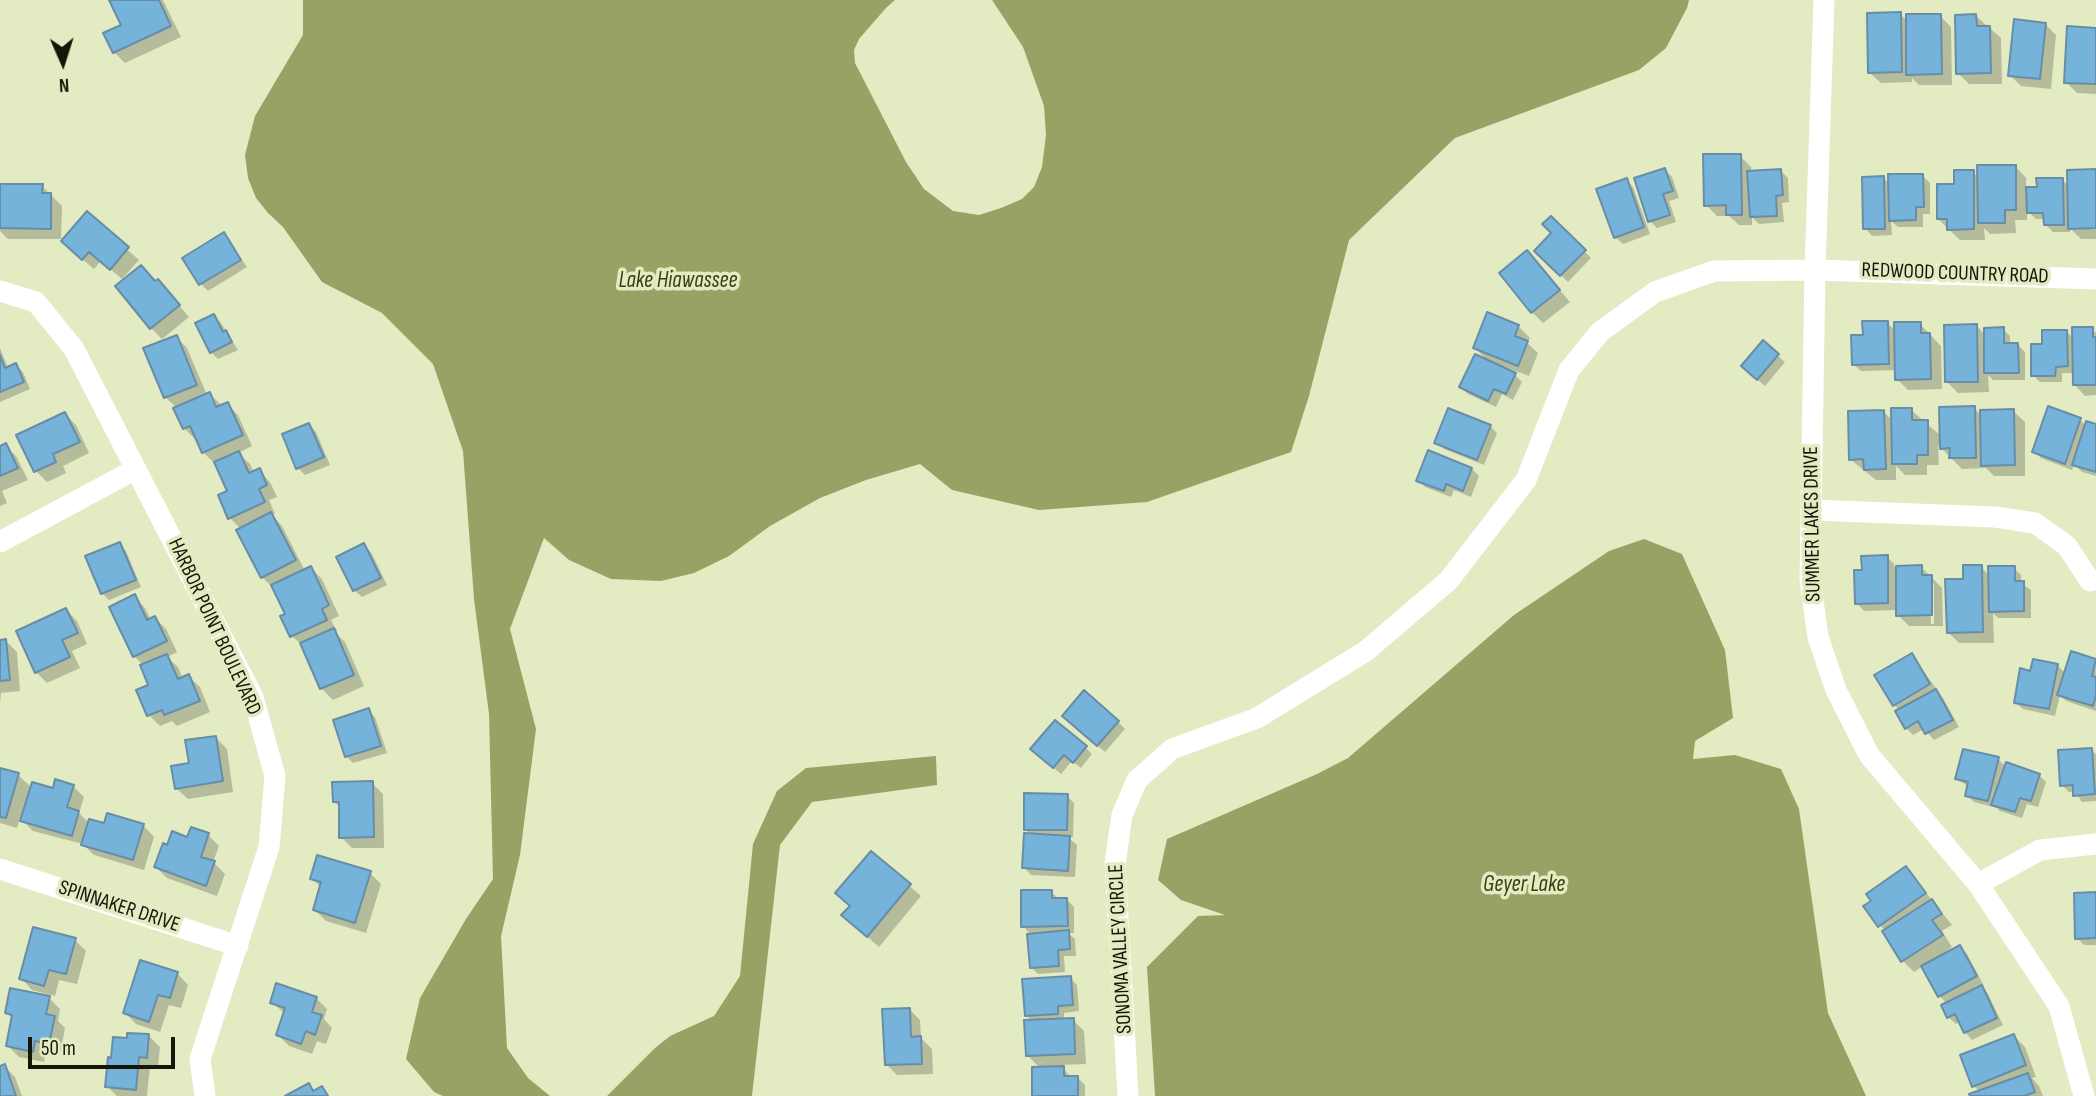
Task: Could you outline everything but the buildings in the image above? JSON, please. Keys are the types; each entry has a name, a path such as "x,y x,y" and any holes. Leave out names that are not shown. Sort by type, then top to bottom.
{"street":[{"name":"SUMMER LAKES DRIVE","path":"1824,0 1815,270 1810,579 1818,637 1836,690 1869,755 1978,884 2059,1006 2084,1096"},
{"name":"REDWOOD COUNTRY ROAD","path":"1815,270 2096,279"},
{"name":"SONOMA VALLEY CIRCLE","path":"1128,1096 1115,864 1122,815 1137,780 1172,749 1257,718 1366,651 1449,580 1526,480 1569,370 1600,332 1655,292 1714,271 1815,270"},
{"name":"HARBOR POINT BOULEVARD","path":"0,291 36,302 75,349 253,697 275,776 269,848 200,1059 205,1096"},
{"path":"0,542 136,469"},
{"path":"1811,510 1995,517 2035,523 2067,546 2090,581"},
{"path":"1978,884 2040,850 2096,844"},
{"name":"SPINNAKER DRIVE","path":"0,869 237,946"}],"water":[{"name":"Lake Hiawassee","path":"303,0 895,0 859,39 854,50 855,63 906,162 924,189 953,211 979,215 1022,199 1034,187 1042,167 1046,135 1044,106 1023,47 992,0 1689,0 1666,48 1639,70 1455,138 1349,240 1309,396 1291,452 1147,502 1039,510 952,490 920,464 866,480 820,498 770,526 729,556 694,573 661,581 611,579 569,560 544,538 510,629 536,729 520,855 501,936 507,1048 528,1078 550,1096 443,1096 434,1092 406,1059 420,998 493,879 489,714 474,599 463,451 433,364 382,313 322,282 283,227 256,198 248,178 245,155 255,116 303,35"},
{"name":"Geyer Lake","path":"1644,539 1682,554 1725,650 1733,718 1695,741 1693,759 1735,755 1781,769 1799,809 1828,1013 1866,1096 1155,1096 1147,967 1198,916 1225,915 1181,900 1158,880 1167,839 1348,758 1514,615 1609,551"},
{"path":"936,756 937,785 812,802 780,845 752,1096 607,1096 670,1036 714,1016 740,976 753,844 777,791 806,768"}]}
